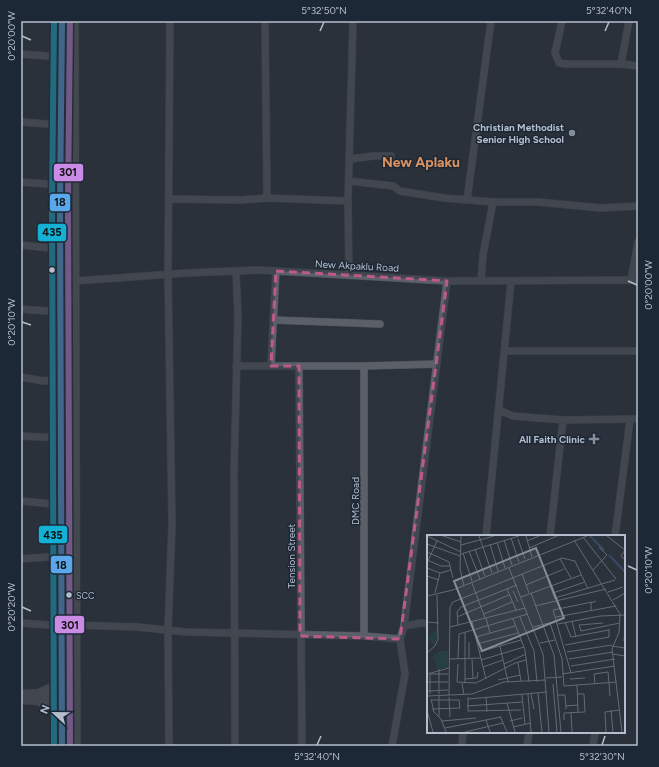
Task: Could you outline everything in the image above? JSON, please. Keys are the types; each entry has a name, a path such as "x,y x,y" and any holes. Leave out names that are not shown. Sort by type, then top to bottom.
{"highway":[{"path":"62,21 60,125 63,438 62,746"},
{"path":"73,21 75,280 75,746"},
{"path":"62,677 53,688 40,697 52,706 62,717"}],"street":[{"path":"169,746 168,630 172,525 168,274 170,21"},
{"path":"265,21 267,198"},
{"path":"349,275 348,201 353,21"},
{"path":"467,200 491,21"},
{"path":"562,21 555,53 559,63 621,64 638,66"},
{"path":"621,64 629,21"},
{"path":"21,54 61,57"},
{"path":"21,122 60,125"},
{"path":"350,159 373,156 391,156"},
{"path":"349,181 393,186 400,191 467,200 493,202 538,202 601,208 638,206"},
{"path":"21,182 60,185"},
{"path":"168,199 242,200 267,198 348,201"},
{"path":"481,281 493,202"},
{"path":"634,280 638,242"},
{"path":"21,245 60,249"},
{"name":"New Akpaklu Road","path":"75,280 258,270 447,281 511,282 634,280"},
{"path":"271,366 276,271"},
{"path":"235,746 234,633 236,366 238,316 236,272"},
{"path":"392,746 405,674 400,639 404,626 447,281"},
{"path":"486,535 511,282"},
{"path":"21,309 61,312"},
{"path":"274,320 380,324"},
{"path":"505,351 638,351"},
{"path":"236,366 364,366 437,364"},
{"name":"Tension Street","path":"299,366 302,746"},
{"name":"DMC Road","path":"364,366 364,636"},
{"path":"21,377 43,381 62,379"},
{"path":"499,410 513,416 563,420 638,419"},
{"path":"550,535 563,420"},
{"path":"615,535 630,420"},
{"path":"21,436 63,438"},
{"path":"21,501 63,505"},
{"path":"21,559 74,555"},
{"path":"21,623 63,626"},
{"path":"404,626 421,623 427,624"},
{"path":"75,625 137,627 186,632 300,636 364,636 400,639"},
{"path":"21,694 40,697 76,697"},
{"path":"21,700 40,697"},
{"path":"462,746 463,733"},
{"path":"527,746 529,733"},
{"path":"593,746 595,733"}],"highlighted area":[{"path":"276,271 447,281 400,639 300,636 299,366 271,366"}],"transit line":[{"name":"435","path":"54,21 52,202 54,746"},
{"name":"18","path":"62,21 60,202 62,746"},
{"name":"301","path":"70,21 68,202 70,746"}],"place":[{"name":"Christian Methodist Senior High School","path":"572,133"},
{"name":"All Faith Clinic","path":"594,439"},
{"name":"SCC","path":"69,595"}],"district":[{"name":"New Aplaku","path":"421,162"}]}
